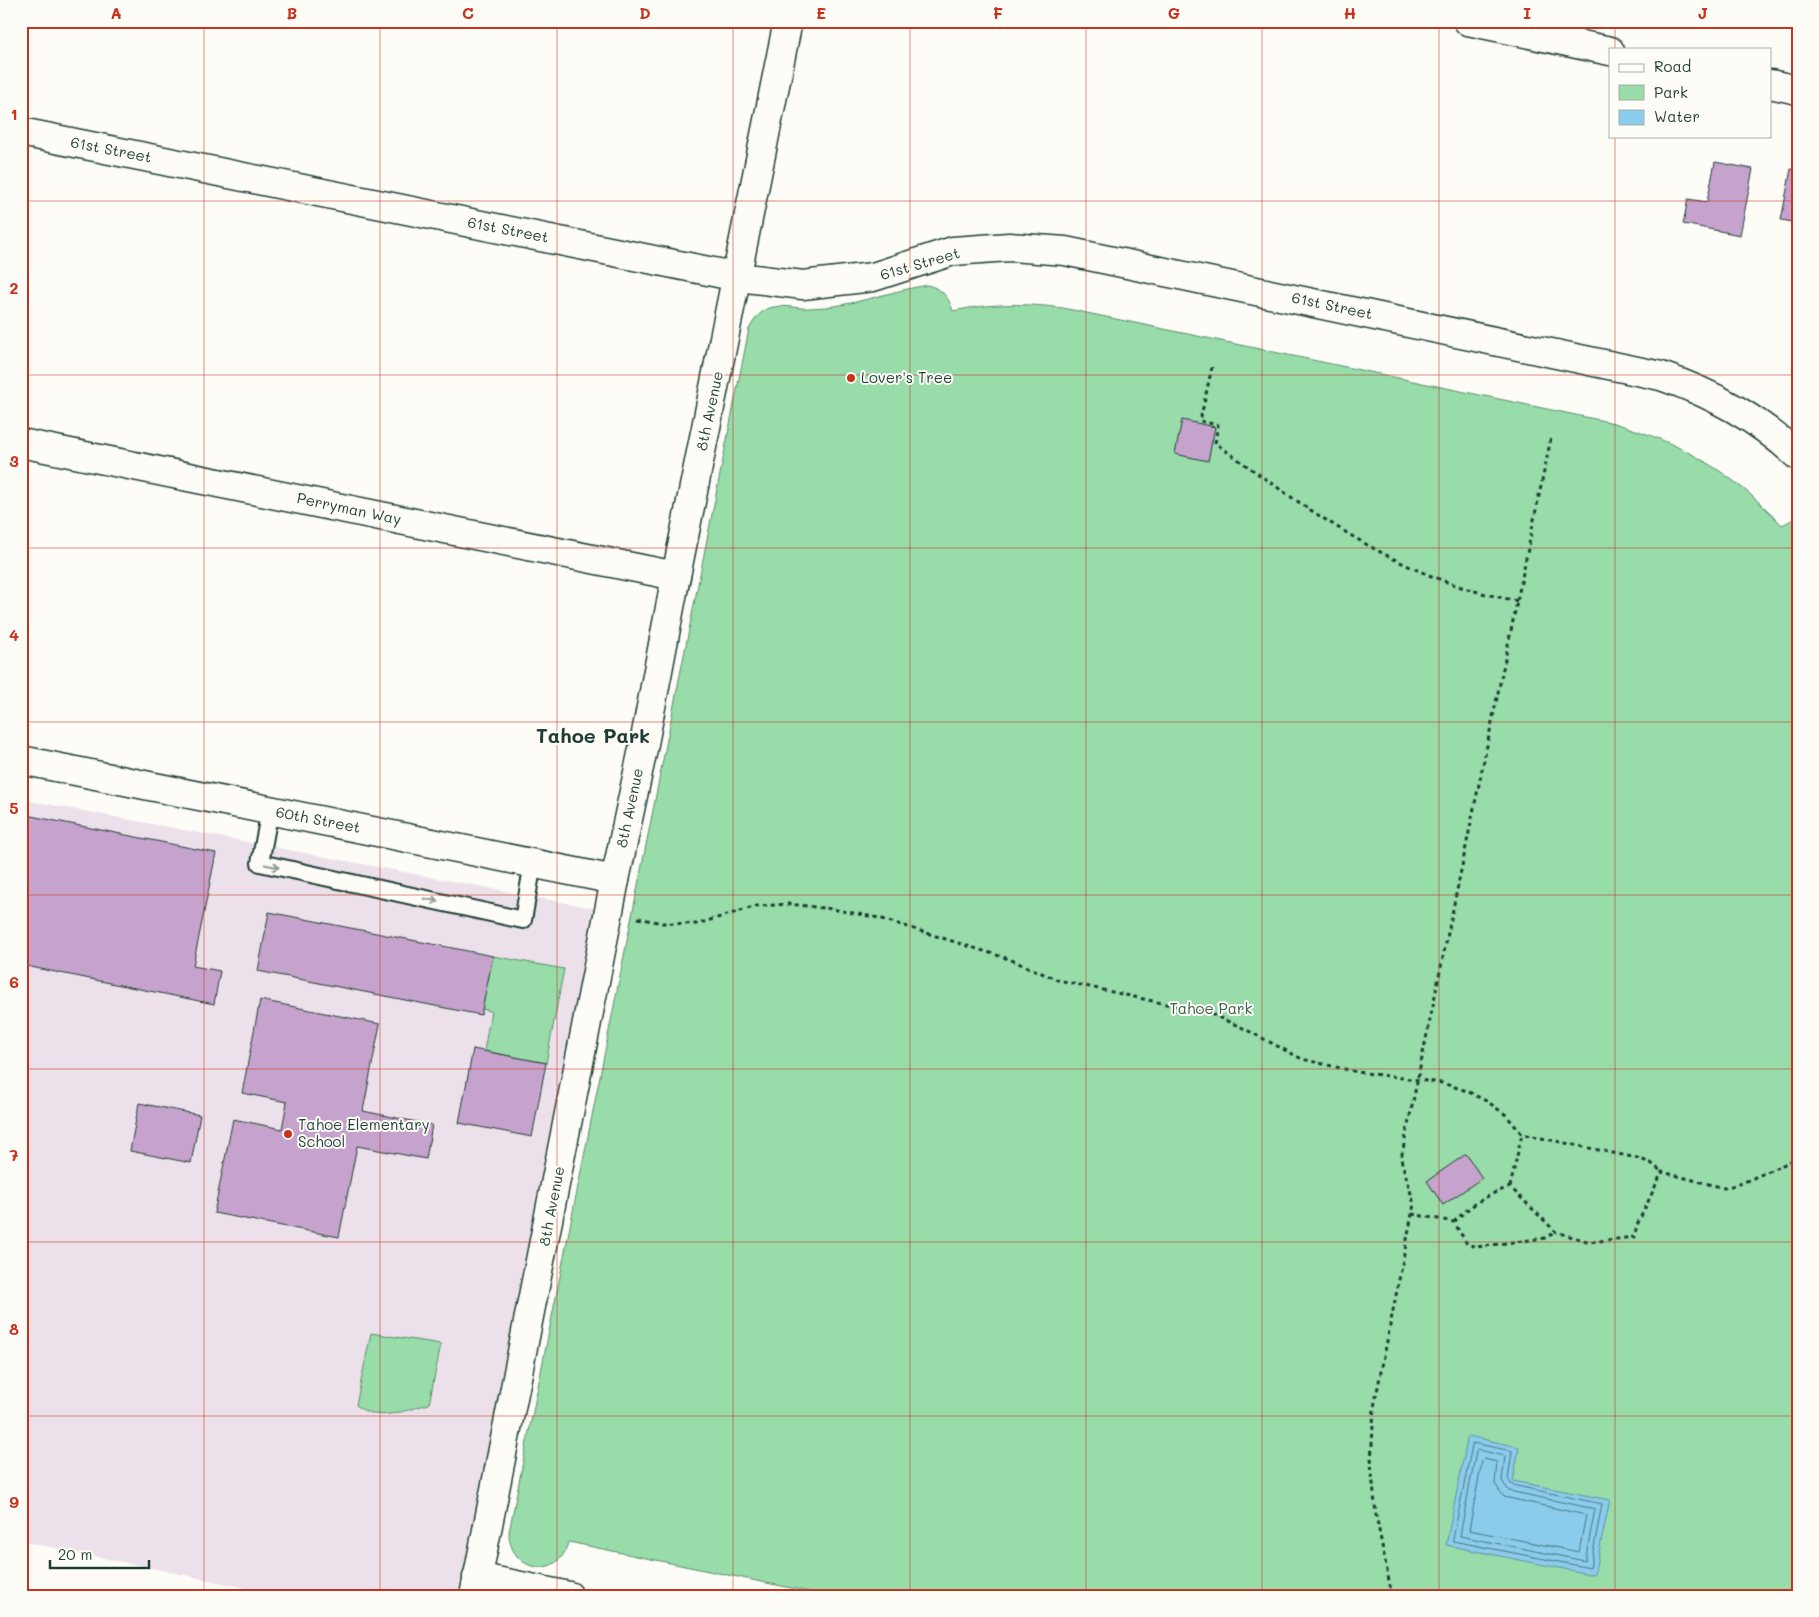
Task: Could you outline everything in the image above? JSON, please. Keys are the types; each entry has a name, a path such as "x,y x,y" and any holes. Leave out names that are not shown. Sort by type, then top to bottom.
{"street":[{"name":"8th Avenue","path":"475,1586 615,880 644,750 676,576 738,277 788,21"},
{"path":"1468,21 1609,51"},
{"path":"1772,84 1798,90"},
{"name":"61st Street","path":"21,132 738,277 803,285 874,277 954,251 1009,247 1065,251 1661,376 1696,388 1734,407 1798,456"},
{"name":"Perryman Way","path":"21,443 676,576"},
{"name":"60th Street","path":"21,760 615,880"},
{"path":"475,1586 569,1596"}],"lane":[{"path":"270,810 260,863 523,920 533,863"}],"path":[{"path":"1212,367 1200,421 1218,425 1215,443 1285,494 1371,546 1447,582 1518,601"},
{"path":"1392,1596 1376,1515 1371,1463 1374,1407 1414,1204 1401,1159 1551,438"},
{"path":"633,917 662,923 697,924 757,906 789,904 832,909 879,918 1000,956 1058,980 1211,1014 1243,1028 1302,1059 1357,1072 1442,1083 1467,1091 1506,1115 1522,1134 1637,1158 1651,1163 1662,1172 1724,1188 1742,1184 1778,1165 1798,1158"},
{"path":"1510,1187 1522,1134"},
{"path":"1510,1187 1556,1232 1590,1242 1634,1237 1637,1224 1662,1172"},
{"path":"1454,1222 1473,1203 1490,1194 1510,1187"},
{"path":"1412,1214 1454,1222 1467,1244 1476,1247 1544,1238 1556,1232"}],"shaded area":[{"name":"Tahoe Elementary School","path":"21,799 598,909 463,1596 285,1596 21,1541"}],"green space":[{"name":"Tahoe Park","path":"928,285 944,294 953,311 981,306 1008,305 1063,308 1614,423 1663,440 1705,462 1744,490 1782,525 1798,517 1798,1596 829,1596 569,1542 560,1559 551,1565 543,1567 534,1567 526,1564 513,1551 509,1532 749,329 759,315 772,307 809,308 839,305"},
{"path":"493,956 564,969 546,1063 484,1051 491,1011 482,1009"},
{"path":"371,1333 441,1344 429,1404 382,1415 364,1411 356,1405"}],"water":[{"path":"1468,1436 1519,1447 1513,1481 1610,1500 1594,1575 1446,1545"}],"building":[{"path":"1715,162 1753,169 1740,235 1683,224 1688,199 1707,202"},
{"path":"1791,169 1798,170 1798,223 1781,220"},
{"path":"1182,420 1215,427 1208,461 1175,454"},
{"path":"21,814 216,853 193,966 220,971 214,1004 21,965"},
{"path":"269,912 493,956 481,1015 258,971"},
{"path":"260,1000 380,1024 363,1111 432,1125 426,1159 357,1146 339,1237 214,1213 233,1119 282,1129 287,1102 242,1093"},
{"path":"473,1049 546,1063 532,1137 459,1123"},
{"path":"139,1103 200,1115 191,1163 130,1151"},
{"path":"1466,1154 1482,1178 1443,1205 1427,1181"}],"place":[{"name":"Lover's Tree","path":"851,378"},
{"name":"Tahoe Elementary School","path":"288,1134"}],"district":[{"name":"Tahoe Park","path":"593,736"}]}
